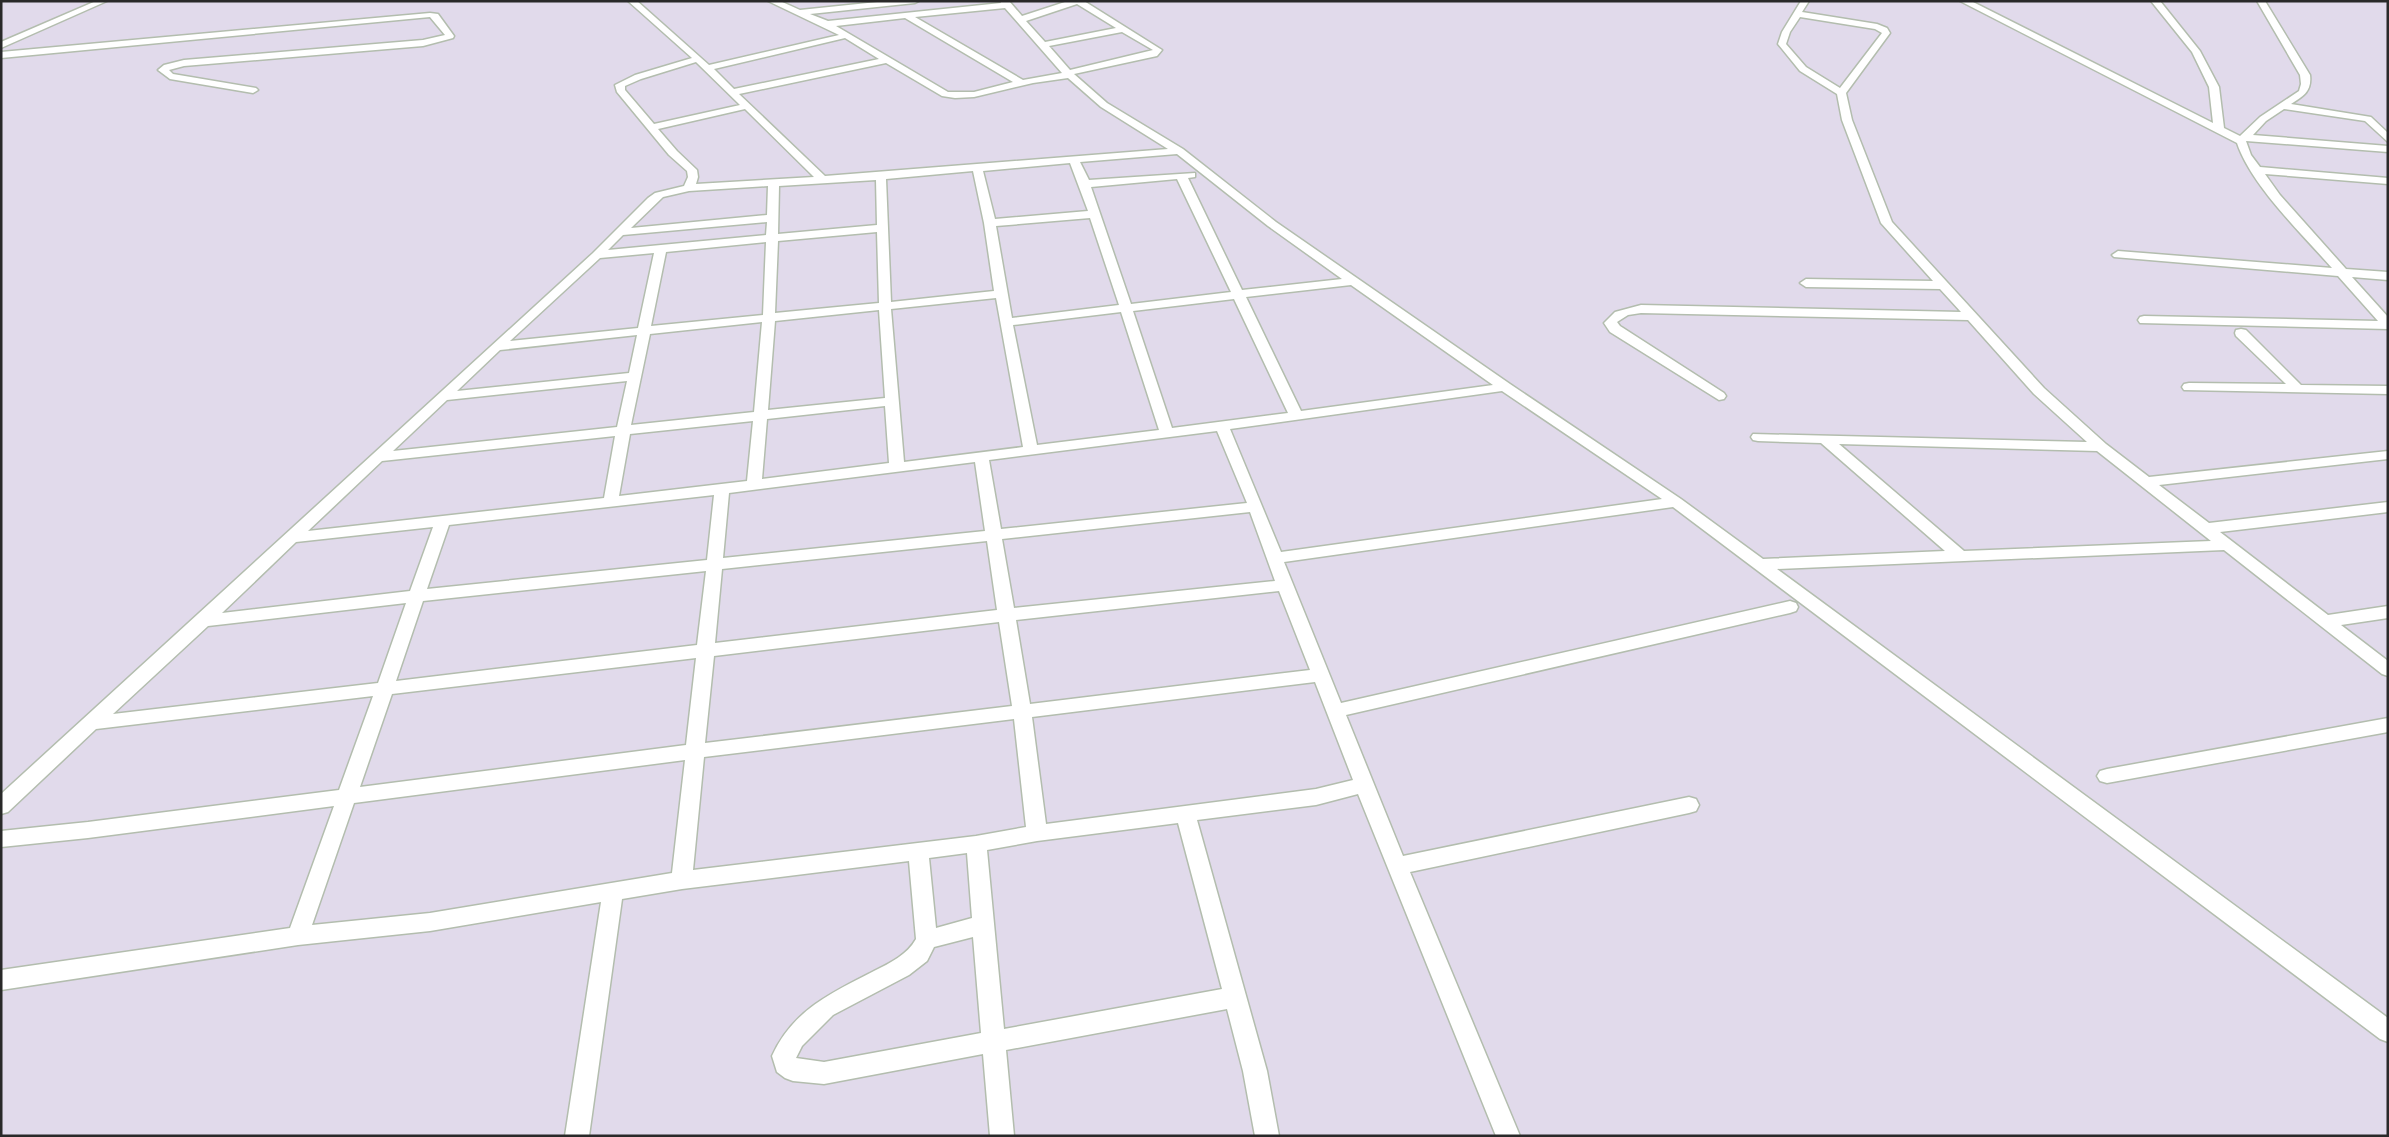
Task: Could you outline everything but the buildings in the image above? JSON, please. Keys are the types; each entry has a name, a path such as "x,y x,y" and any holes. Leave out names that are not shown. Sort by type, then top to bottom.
{"street":[{"path":"1,45 103,1"},
{"path":"632,1 698,59 822,179"},
{"path":"772,1 827,24 945,94 956,97 1067,74 1157,52 1158,50 1078,1 1020,20"},
{"path":"800,12 915,1"},
{"path":"1805,1 1800,7 1799,14 1786,32 1782,44 1803,69 1840,93 1847,120 1887,223 2039,391 2101,447 2208,528 2388,670"},
{"path":"1964,1 2219,130 2243,139 2388,149"},
{"path":"2243,139 2264,119 2303,92 2306,84 2304,75 2261,1"},
{"path":"2158,2 2196,51 2214,88 2219,130"},
{"path":"827,24 1005,3 1067,74 1104,105 1179,151 1205,174 1272,224 1504,387 1676,502 1762,564 2388,1032"},
{"path":"1799,14 1877,27 1884,30 1886,34 1840,93"},
{"path":"1,55 430,15 435,16 450,36 423,43 184,63 166,67 163,70 170,76 253,90"},
{"path":"905,16 1022,83"},
{"path":"1043,45 1123,29"},
{"path":"707,68 848,35"},
{"path":"689,188 693,177 692,170 620,90 620,85 638,77 698,59"},
{"path":"733,92 887,60"},
{"path":"652,127 747,106"},
{"path":"2282,106 2368,119 2388,139"},
{"path":"2243,139 2246,155 2276,197 2388,325"},
{"path":"1,806 93,723 659,196 689,188 881,176 1179,151"},
{"path":"1074,160 1085,184 1166,433"},
{"path":"977,168 990,223 1001,294 1008,322 1031,449"},
{"path":"2257,170 2388,181"},
{"path":"1085,184 1205,174"},
{"path":"881,176 884,306 897,467"},
{"path":"1181,176 1297,416"},
{"path":"754,485 762,415 769,317 774,183"},
{"path":"990,223 1094,214"},
{"path":"620,232 772,218"},
{"path":"597,255 771,240 881,228"},
{"path":"611,502 623,431 661,250"},
{"path":"2118,255 2388,276"},
{"path":"1008,322 1353,281"},
{"path":"1806,283 1943,285"},
{"path":"496,346 1001,294"},
{"path":"1719,396 1615,329 1610,323 1612,319 1622,313 1642,309 1972,316"},
{"path":"2144,320 2388,325"},
{"path":"2241,333 2298,389"},
{"path":"444,396 634,376"},
{"path":"291,538 722,489 1222,426 1504,387"},
{"path":"2190,387 2388,390"},
{"path":"379,457 893,401"},
{"path":"1222,426 1256,507 1285,585 1366,784 1397,866 1508,1136"},
{"path":"1758,437 1827,441 2101,447"},
{"path":"1827,441 1960,556"},
{"path":"2145,482 2388,455"},
{"path":"981,456 1022,713 1037,832"},
{"path":"682,880 722,489"},
{"path":"1275,558 1676,502"},
{"path":"203,621 417,596 1256,507"},
{"path":"2208,528 2388,507"},
{"path":"298,936 443,521"},
{"path":"1762,564 2228,545"},
{"path":"93,723 1006,615 1285,585"},
{"path":"1336,711 1790,607"},
{"path":"2326,621 2388,612"},
{"path":"1,839 88,830 696,751 1022,713 1321,675"},
{"path":"2107,776 2388,725"},
{"path":"1,980 298,936 430,922 682,880 976,844 1037,832 1316,797 1366,784"},
{"path":"1397,866 1688,805"},
{"path":"1185,813 1255,1071 1267,1136"},
{"path":"976,844 992,1043 1002,1136"},
{"path":"918,851 927,940 920,954 902,968 826,1008 794,1038 784,1056 785,1064 793,1070 824,1073 1235,997"},
{"path":"577,1136 613,891"},
{"path":"927,940 982,925"}]}
